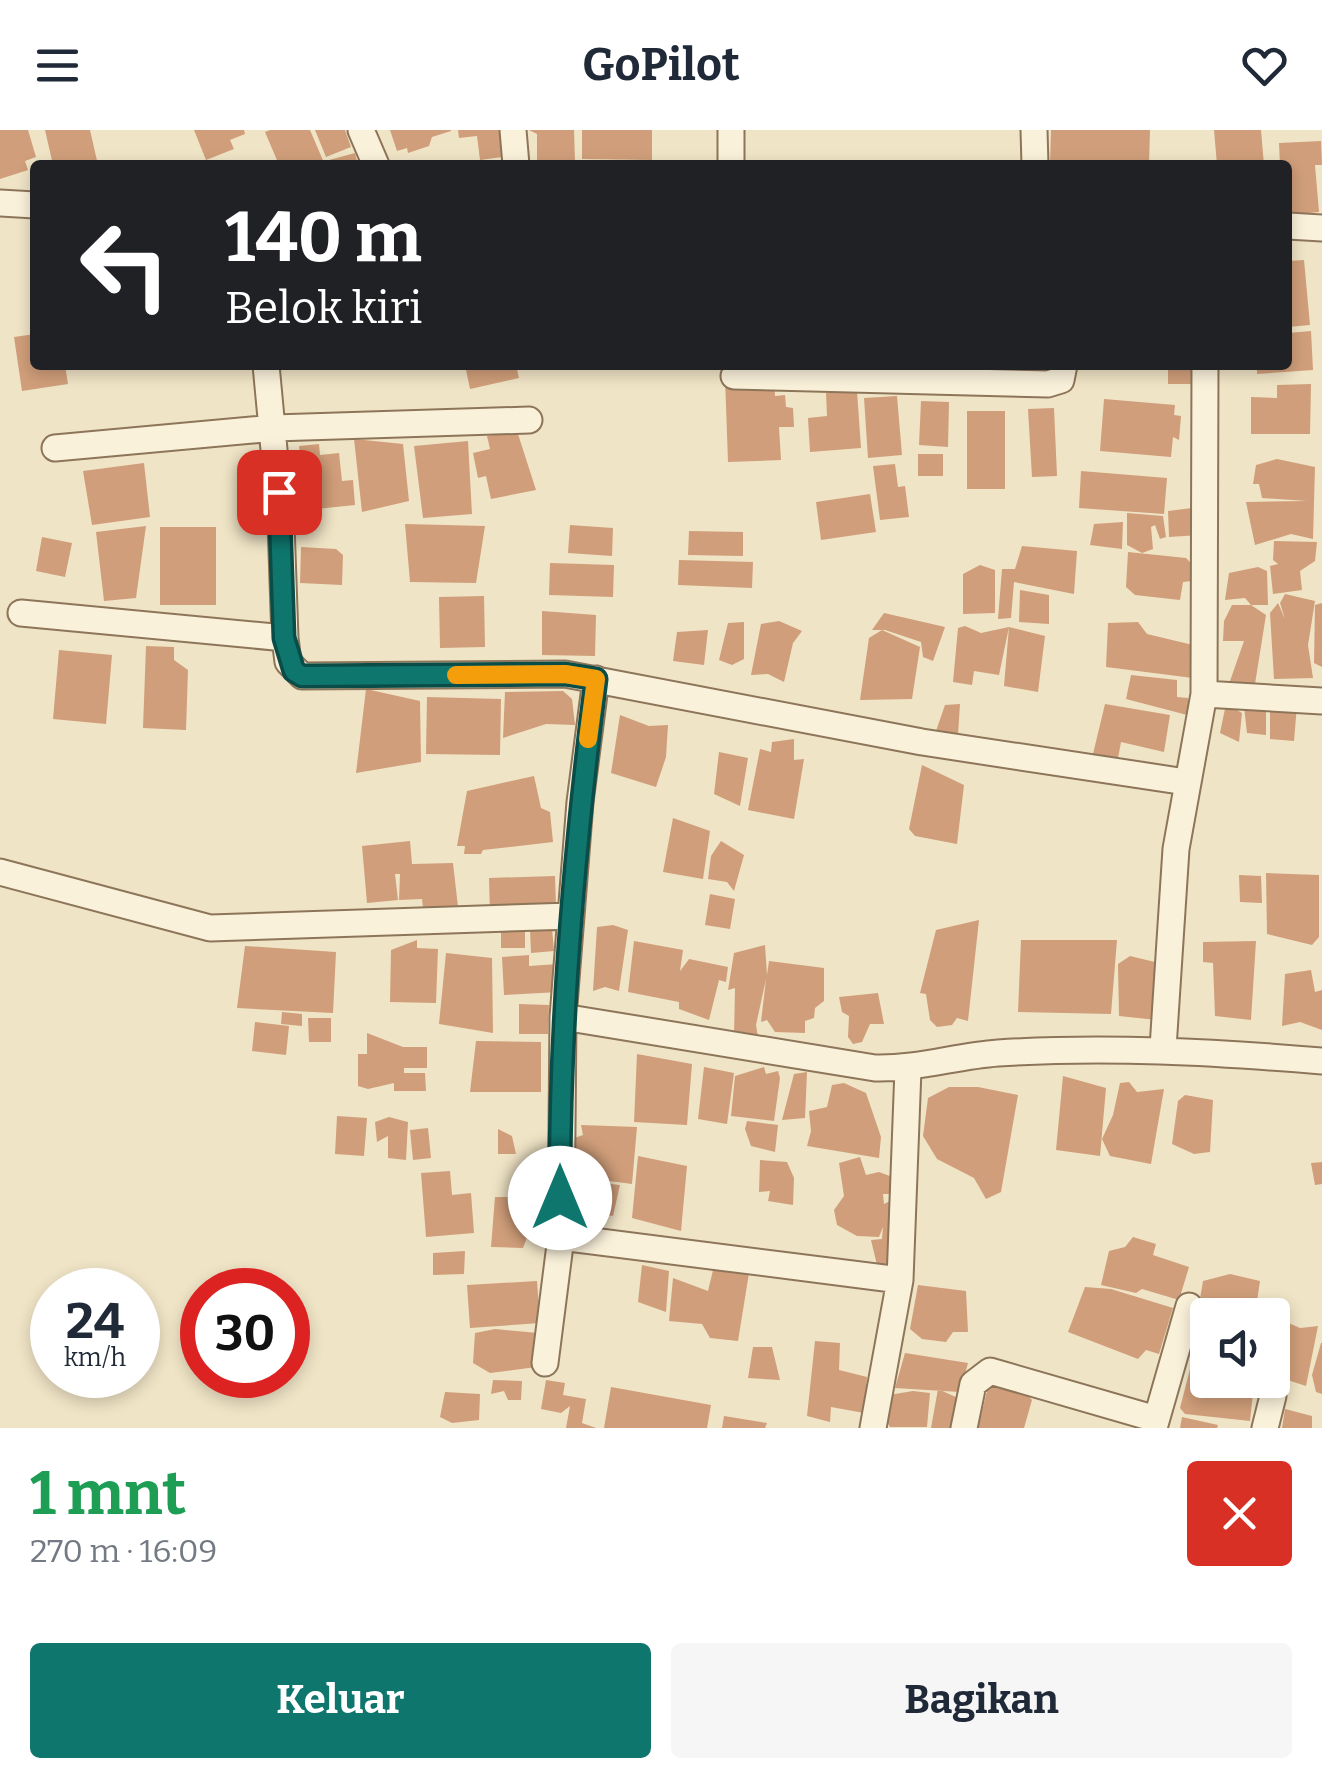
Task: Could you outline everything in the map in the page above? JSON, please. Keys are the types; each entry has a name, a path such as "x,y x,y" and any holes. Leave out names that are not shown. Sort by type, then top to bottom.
{"street":[{"path":"361,130 374,160"},
{"path":"513,130 516,160"},
{"path":"731,130 731,160"},
{"path":"1034,130 1035,160"},
{"path":"0,203 30,205"},
{"path":"1292,226 1322,228"},
{"path":"267,370 274,428 284,638 288,662 302,676 565,674 922,742 1186,782"},
{"path":"734,376 1048,384 1061,380 1063,370"},
{"path":"1163,1048 1176,849 1204,694 1205,370"},
{"path":"54,448 274,428 530,420"},
{"path":"21,613 284,638"},
{"path":"545,1363 560,1237 563,1016 596,679"},
{"path":"1204,694 1322,701"},
{"path":"0,872 210,928 571,916"},
{"path":"563,1016 842,1066 908,1069 996,1053 1163,1048 1322,1062"},
{"path":"874,1428 900,1280 908,1069"},
{"path":"560,1237 900,1280"},
{"path":"964,1428 973,1384 990,1371 1155,1424 1189,1306"},
{"path":"1265,1428 1272,1398"}],"building":[{"path":"0,130 28,130 36,157 25,161 28,170 0,179"},
{"path":"45,130 90,130 97,160 52,160"},
{"path":"194,130 244,130 245,134 230,140 234,149 206,160"},
{"path":"310,130 323,160 277,160 265,132"},
{"path":"315,130 345,130 351,147 326,157"},
{"path":"390,130 451,131 432,137 429,146 408,153 407,148 397,151"},
{"path":"458,130 507,130 510,156 480,160 477,136 459,138"},
{"path":"529,130 574,130 575,160 537,160 537,134"},
{"path":"582,130 652,130 652,160 582,159"},
{"path":"1051,130 1150,130 1149,160 1050,160"},
{"path":"1214,130 1261,130 1264,160 1217,160"},
{"path":"1321,141 1322,165 1315,165 1319,212 1292,215 1292,160 1280,160 1279,143"},
{"path":"355,153 357,160 329,160"},
{"path":"1304,260 1310,325 1292,327 1292,261"},
{"path":"1311,331 1313,370 1257,374 1257,370 1292,370 1292,333"},
{"path":"30,335 30,370 66,370 68,384 22,391 14,337"},
{"path":"466,370 517,370 519,378 470,389"},
{"path":"1168,370 1195,370 1195,384 1168,384"},
{"path":"774,377 775,396 785,395 786,407 793,408 794,427 779,427 781,460 728,462 725,378"},
{"path":"1311,384 1310,434 1251,434 1251,397 1277,398 1277,385"},
{"path":"857,391 861,448 810,452 808,418 827,416 826,393"},
{"path":"897,396 902,455 868,458 864,398"},
{"path":"1104,399 1175,405 1174,415 1181,416 1179,440 1173,437 1171,457 1100,451"},
{"path":"921,401 949,402 948,447 919,445"},
{"path":"1054,408 1057,476 1032,477 1028,409"},
{"path":"967,411 1005,411 1005,489 967,489"},
{"path":"517,431 536,490 491,499 486,476 478,478 473,453 490,449 487,436"},
{"path":"354,439 403,444 409,501 362,512"},
{"path":"468,441 472,514 423,518 414,446"},
{"path":"319,444 320,455 339,453 342,481 353,480 355,505 297,511 291,456 300,455 299,446"},
{"path":"918,454 943,454 943,476 918,476"},
{"path":"1277,459 1315,467 1313,539 1291,534 1255,545 1246,502 1307,501 1262,498 1259,484 1253,484 1256,465"},
{"path":"144,463 150,517 92,525 83,471"},
{"path":"895,464 898,487 905,486 909,517 880,520 873,466"},
{"path":"1081,471 1167,478 1164,514 1079,508"},
{"path":"870,494 876,532 821,540 816,502"},
{"path":"1200,507 1200,535 1169,537 1168,511"},
{"path":"1127,513 1163,516 1166,537 1160,539 1155,525 1151,527 1153,549 1142,553 1127,545"},
{"path":"1123,522 1122,549 1090,545 1094,524"},
{"path":"405,524 485,526 476,583 410,582"},
{"path":"570,525 613,528 612,556 568,553"},
{"path":"146,526 136,598 104,601 96,532"},
{"path":"160,527 216,527 216,605 160,605"},
{"path":"689,531 743,532 743,556 688,555"},
{"path":"42,537 72,543 65,577 36,571"},
{"path":"1274,541 1317,542 1315,561 1300,571 1302,590 1273,594 1270,566 1278,564 1273,560"},
{"path":"1022,546 1077,551 1074,594 1014,582 1011,618 998,619 1002,569 1015,569"},
{"path":"301,547 336,549 343,555 342,585 300,583"},
{"path":"1128,552 1186,558 1192,564 1192,581 1183,582 1180,600 1135,595 1126,587"},
{"path":"679,560 753,562 752,588 678,585"},
{"path":"550,563 614,565 613,597 549,595"},
{"path":"980,565 995,570 995,613 963,614 963,574"},
{"path":"1258,567 1267,571 1268,605 1251,605 1245,598 1225,600 1229,573"},
{"path":"1020,590 1049,595 1049,624 1019,622"},
{"path":"1285,594 1315,601 1308,645 1313,678 1274,679 1270,613 1278,603 1285,619 1280,603"},
{"path":"484,596 485,647 440,648 439,597"},
{"path":"1322,603 1322,667 1314,663 1315,605"},
{"path":"1232,605 1251,605 1266,615 1255,684 1230,681 1244,641 1223,641 1224,621"},
{"path":"542,611 596,615 595,656 542,655"},
{"path":"884,613 945,627 933,661 923,657 921,642 885,630 872,630"},
{"path":"779,621 802,631 793,643 784,682 768,674 751,675 761,624"},
{"path":"744,622 744,659 732,665 719,660 728,623"},
{"path":"1138,622 1147,634 1193,645 1193,678 1106,667 1108,623"},
{"path":"965,626 981,633 1009,627 999,675 974,671 972,685 953,682 958,628"},
{"path":"1009,627 1045,636 1038,692 1004,686"},
{"path":"708,630 704,665 673,661 677,632"},
{"path":"882,630 920,647 912,699 860,700 869,638"},
{"path":"146,646 174,647 174,660 188,670 186,730 143,728"},
{"path":"59,650 112,655 106,724 53,719"},
{"path":"1131,675 1177,680 1177,697 1188,698 1191,716 1126,699"},
{"path":"366,689 420,701 421,762 356,773"},
{"path":"563,691 572,699 575,725 546,724 503,738 505,692"},
{"path":"427,697 501,699 500,755 426,754"},
{"path":"960,704 958,735 936,731 945,705"},
{"path":"1105,704 1170,715 1164,752 1121,742 1118,758 1093,754"},
{"path":"1226,704 1242,713 1239,742 1220,733"},
{"path":"1297,705 1294,741 1270,739 1270,708"},
{"path":"1266,706 1266,735 1247,733 1244,707"},
{"path":"620,715 649,726 668,725 666,757 656,787 611,773"},
{"path":"794,739 794,760 804,759 794,819 748,810 760,749 771,752 772,742"},
{"path":"719,752 748,758 740,806 714,794"},
{"path":"922,765 964,785 957,844 915,836 909,829"},
{"path":"534,776 541,808 550,812 553,842 464,854 465,846 457,846 467,791"},
{"path":"673,818 710,831 703,879 663,872"},
{"path":"410,841 412,864 453,863 458,907 424,917 422,899 399,900 400,874 395,874 398,900 367,903 362,846"},
{"path":"721,841 744,855 734,891 727,882 708,879 711,856"},
{"path":"1266,873 1319,875 1319,937 1312,945 1267,934"},
{"path":"1239,875 1261,876 1262,903 1240,902"},
{"path":"555,876 556,906 490,914 489,878"},
{"path":"710,894 735,899 730,929 705,925"},
{"path":"979,920 968,1021 957,1018 952,1025 937,1027 930,1020 926,994 920,993 936,930"},
{"path":"501,925 525,925 525,948 501,948"},
{"path":"613,925 628,930 619,991 605,987 593,991 597,927"},
{"path":"552,928 554,951 531,953 530,929"},
{"path":"417,940 417,948 438,949 436,1003 390,1002 391,950"},
{"path":"1021,940 1117,940 1111,1014 1018,1012"},
{"path":"634,941 683,950 680,971 689,959 728,967 726,982 719,980 709,1020 679,1009 679,1002 628,992"},
{"path":"1256,941 1251,1020 1215,1016 1213,963 1203,962 1203,942"},
{"path":"765,945 767,975 769,961 824,968 824,1001 815,1008 814,1018 805,1021 805,1033 775,1032 767,1020 761,1022 766,979 756,1025 759,1043 734,1037 735,988 728,990 734,953"},
{"path":"245,946 336,952 333,1013 237,1008"},
{"path":"446,953 492,958 493,1033 439,1024"},
{"path":"529,955 529,966 558,964 560,992 504,995 502,957"},
{"path":"1130,956 1159,963 1157,1020 1119,1016 1118,964"},
{"path":"1311,970 1315,992 1322,990 1322,1030 1300,1022 1282,1026 1285,974"},
{"path":"878,993 884,1024 870,1024 862,1042 853,1044 848,1037 849,1016 842,1012 839,997"},
{"path":"519,1004 549,1005 548,1034 519,1034"},
{"path":"282,1012 302,1014 302,1026 281,1024"},
{"path":"308,1018 331,1018 331,1042 309,1042"},
{"path":"255,1022 289,1026 286,1055 252,1051"},
{"path":"367,1033 403,1047 427,1047 427,1068 404,1068 404,1073 425,1073 426,1091 394,1091 394,1083 368,1089 358,1086 358,1054 367,1054"},
{"path":"476,1041 541,1042 541,1092 470,1092"},
{"path":"637,1054 692,1064 687,1125 634,1122"},
{"path":"704,1067 734,1073 727,1124 698,1119"},
{"path":"764,1067 766,1074 778,1071 780,1078 774,1121 731,1116 735,1076"},
{"path":"807,1072 805,1118 782,1120 794,1074"},
{"path":"1063,1076 1106,1088 1100,1156 1056,1150"},
{"path":"1129,1082 1137,1092 1164,1089 1151,1164 1110,1156 1102,1139 1113,1115 1120,1083"},
{"path":"844,1083 866,1093 881,1137 879,1158 807,1146 811,1131 809,1111 827,1107 832,1085"},
{"path":"949,1087 978,1087 1018,1095 1001,1192 986,1199 974,1178 937,1159 923,1136 928,1098"},
{"path":"1185,1095 1213,1100 1210,1152 1194,1154 1172,1144 1178,1101"},
{"path":"337,1116 367,1118 364,1156 335,1154"},
{"path":"389,1117 408,1122 406,1160 388,1158 388,1136 377,1142 375,1122"},
{"path":"747,1121 778,1125 775,1152 751,1146 745,1129"},
{"path":"581,1125 637,1127 632,1184 571,1176 566,1141 583,1135"},
{"path":"428,1128 431,1158 413,1160 410,1130"},
{"path":"498,1129 512,1136 516,1154 498,1154"},
{"path":"638,1156 687,1166 681,1231 632,1218"},
{"path":"860,1157 866,1175 879,1172 895,1178 894,1194 883,1194 884,1204 896,1198 890,1263 877,1265 871,1240 882,1239 883,1227 879,1237 857,1236 837,1225 834,1210 844,1196 839,1163"},
{"path":"760,1160 787,1162 794,1178 793,1205 768,1201 770,1191 759,1192"},
{"path":"1322,1162 1322,1184 1315,1185 1311,1163"},
{"path":"450,1171 452,1195 471,1193 474,1233 426,1237 421,1173"},
{"path":"576,1180 620,1185 613,1216 578,1210"},
{"path":"495,1197 530,1197 534,1219 523,1248 491,1247"},
{"path":"1133,1237 1156,1244 1153,1255 1189,1267 1179,1300 1142,1289 1136,1293 1101,1285 1109,1251 1125,1247"},
{"path":"465,1251 464,1274 433,1275 433,1253"},
{"path":"642,1265 669,1271 666,1312 638,1302"},
{"path":"714,1266 749,1273 738,1341 710,1338 702,1324 669,1321 673,1278 708,1291"},
{"path":"1230,1274 1260,1281 1258,1298 1200,1298 1203,1281"},
{"path":"537,1281 540,1323 470,1328 467,1285"},
{"path":"918,1285 966,1291 968,1332 953,1332 946,1342 922,1339 910,1329"},
{"path":"1085,1287 1111,1289 1173,1308 1159,1354 1146,1350 1138,1359 1068,1332"},
{"path":"1290,1324 1300,1328 1318,1326 1306,1386 1290,1381"},
{"path":"495,1329 538,1333 536,1367 490,1373 473,1363 475,1333"},
{"path":"815,1341 840,1343 839,1370 867,1377 864,1413 831,1407 830,1422 807,1416"},
{"path":"1321,1343 1322,1394 1316,1392 1312,1375"},
{"path":"753,1347 772,1347 780,1380 748,1378"},
{"path":"905,1353 968,1363 960,1392 895,1388"},
{"path":"1190,1369 1190,1398 1252,1398 1250,1421 1185,1414 1180,1408"},
{"path":"493,1380 522,1381 521,1400 508,1400 504,1391 491,1394"},
{"path":"546,1380 565,1383 563,1395 586,1399 582,1423 596,1428 566,1428 570,1406 561,1413 541,1409"},
{"path":"989,1383 1021,1388 1032,1400 1024,1428 978,1428"},
{"path":"611,1387 711,1405 707,1428 604,1428"},
{"path":"938,1389 958,1398 954,1428 931,1428"},
{"path":"445,1392 480,1394 479,1420 452,1423 440,1417"},
{"path":"930,1393 927,1427 890,1427 886,1420 889,1395"},
{"path":"1285,1409 1312,1416 1312,1428 1282,1428"},
{"path":"724,1416 767,1423 765,1428 722,1428"},
{"path":"1182,1417 1218,1425 1180,1428"}],"slow traffic":[{"path":"456,675 565,674 596,679 588,739"}],"route":[{"path":"279,492 284,638 288,662 302,676 565,674 596,679 580,802 563,1016 560,1198"}]}
